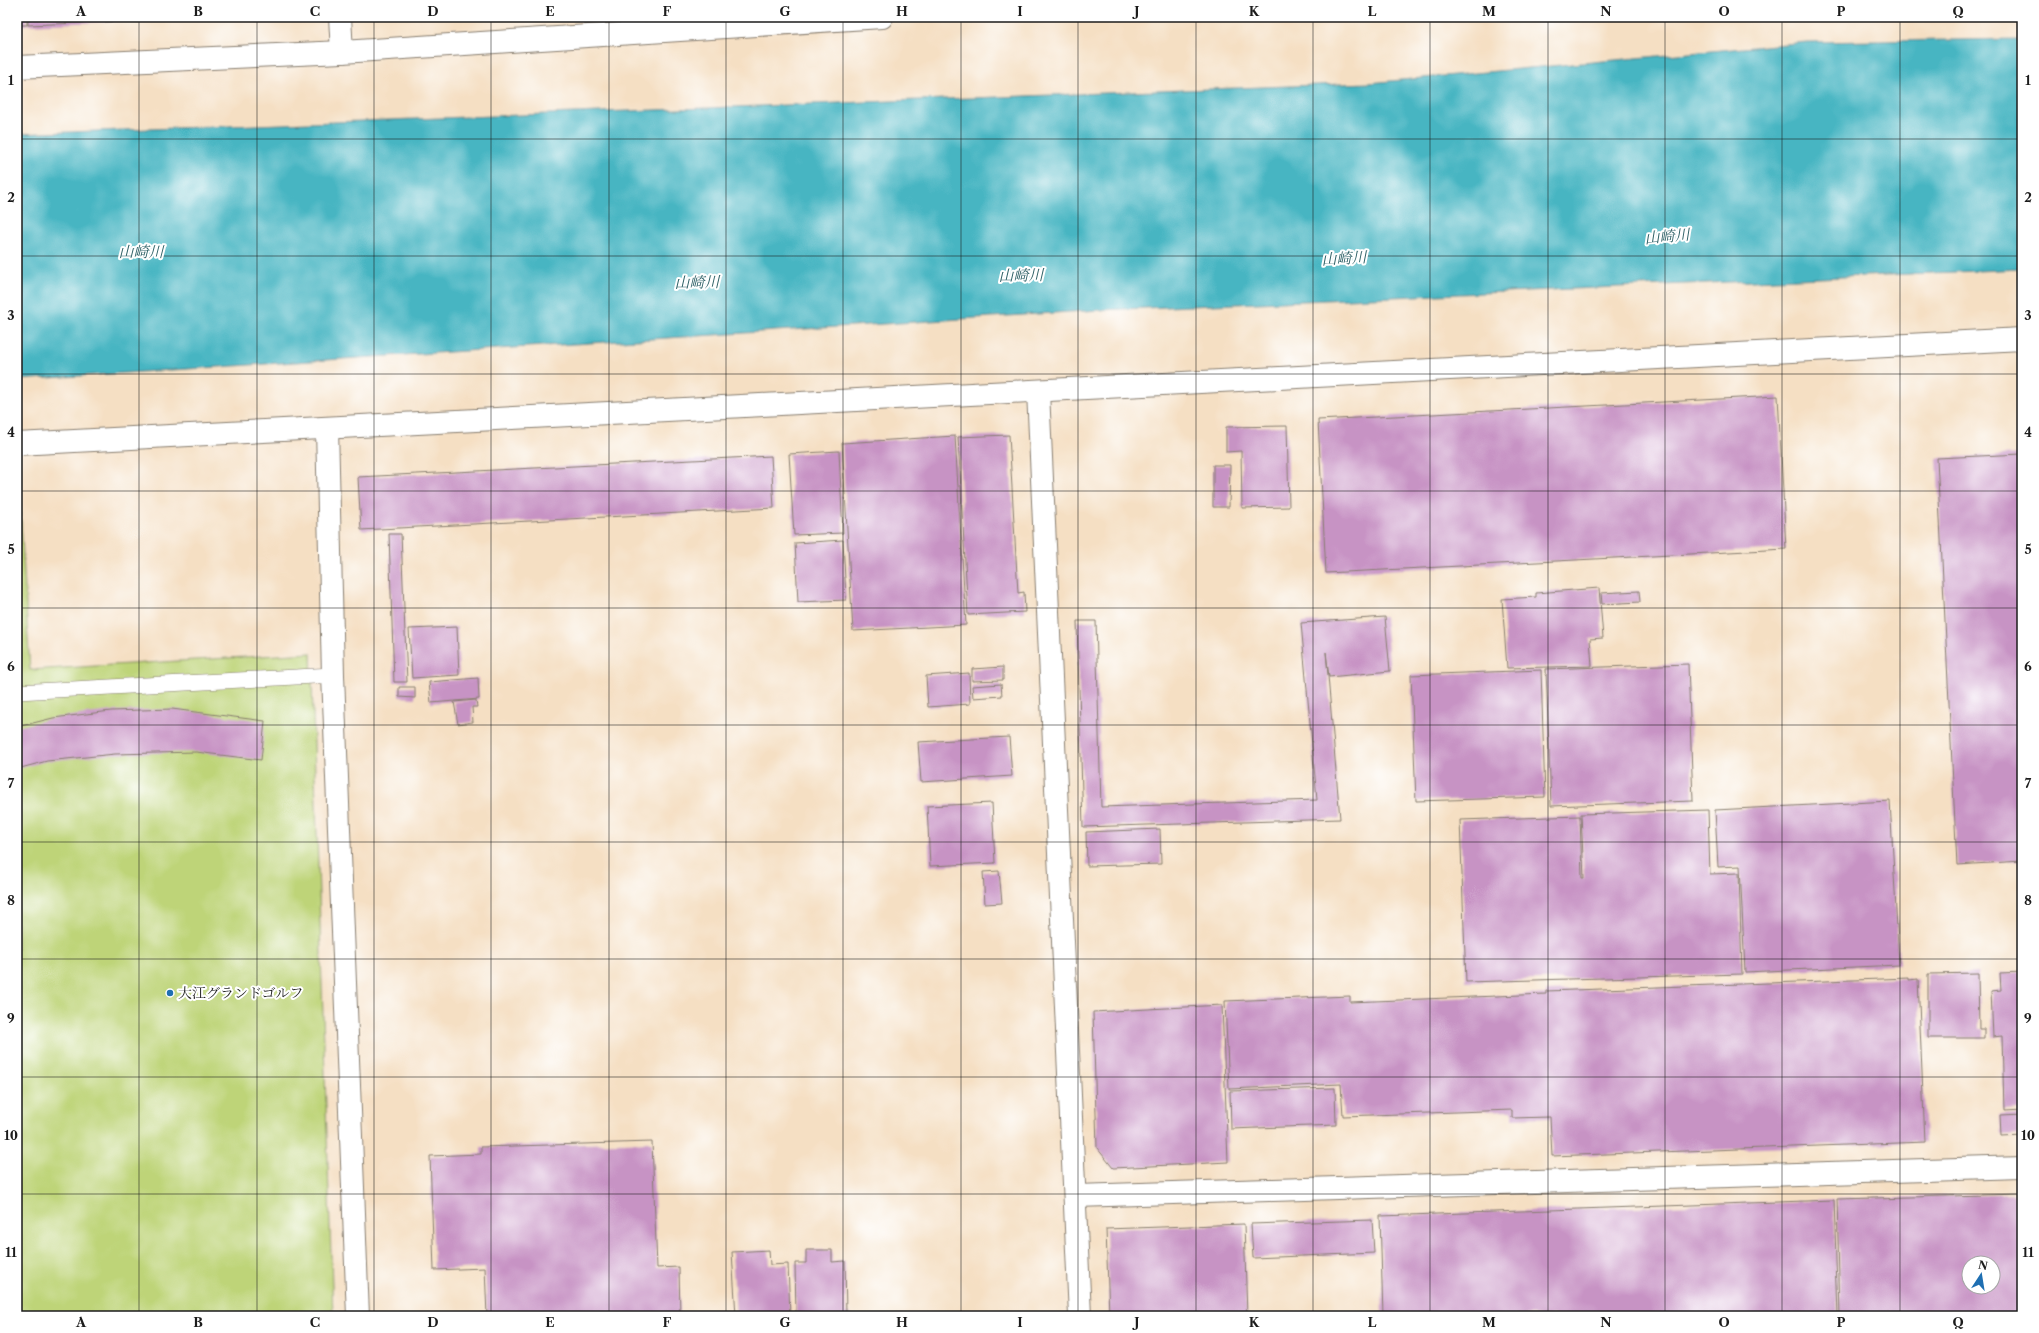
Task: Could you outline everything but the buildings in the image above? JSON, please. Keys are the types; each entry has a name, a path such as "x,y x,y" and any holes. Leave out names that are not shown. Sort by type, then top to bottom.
{"street":[{"path":"340,17 342,52"},
{"path":"17,67 342,52 882,17"},
{"path":"17,444 2022,339"},
{"path":"1038,391 1076,1196 1080,1316"},
{"path":"327,428 333,675 358,1316"},
{"path":"1076,1196 2022,1167"}],"lane":[{"path":"17,692 333,675"}],"green space":[{"name":"大江グランドゴルフ","path":"17,455 30,670 311,653 333,1316 17,1316"}],"water":[{"name":"山崎川","path":"2022,39 2022,269 1100,310 17,380 17,134 1369,83 1807,42"}],"place":[{"name":"大江グランドゴルフ","path":"170,993"}]}
